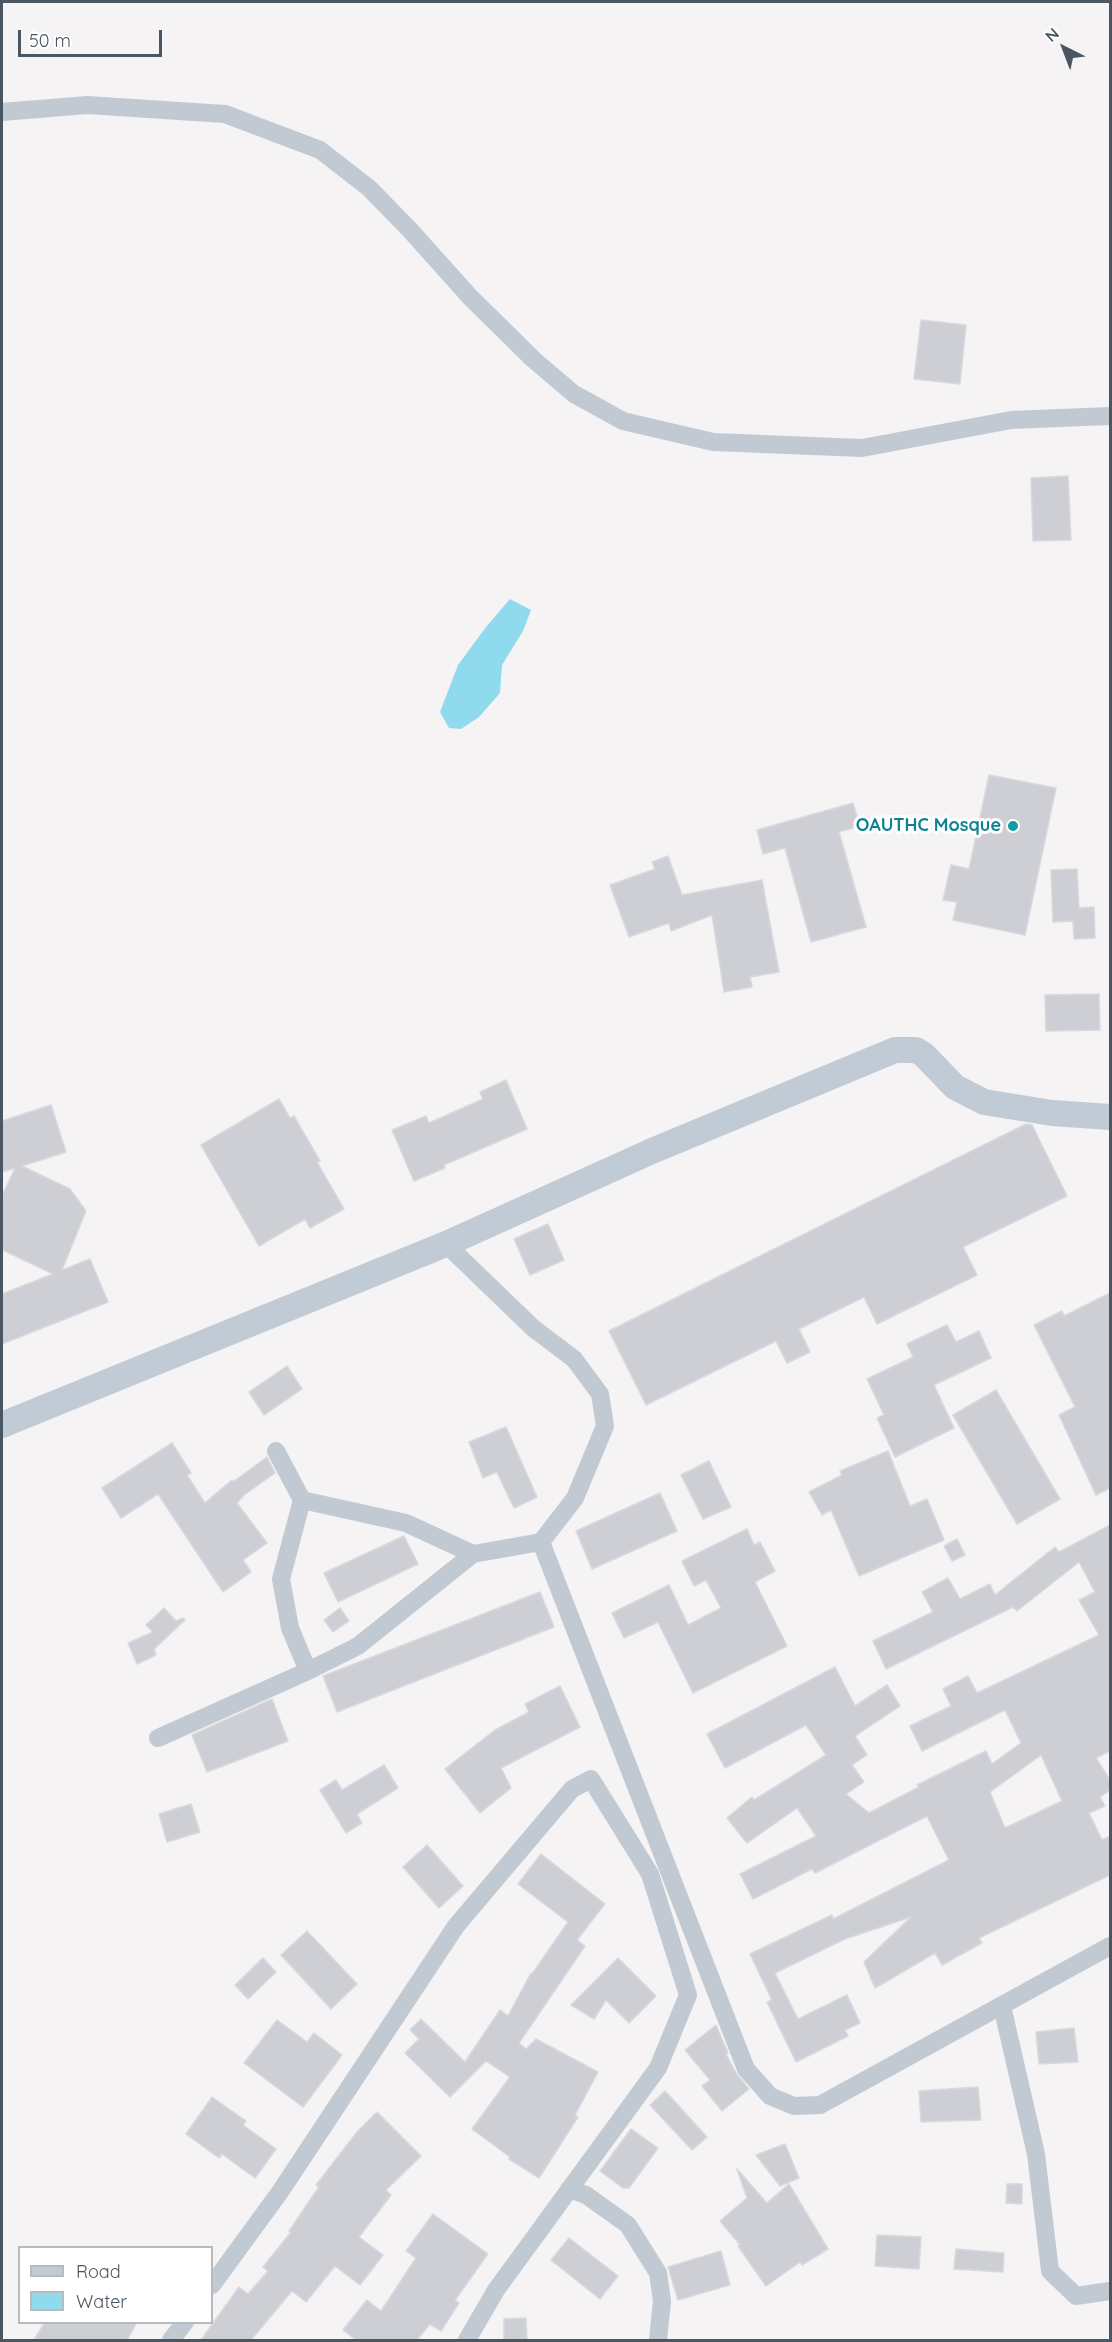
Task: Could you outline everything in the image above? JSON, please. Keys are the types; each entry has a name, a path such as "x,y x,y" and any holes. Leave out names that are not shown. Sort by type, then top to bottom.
{"street":[{"path":"2,112 87,105 225,114 320,150 369,188 470,297 534,360 574,394 623,420 713,442 862,448 1011,420 1110,416"},
{"path":"2,1425 446,1244 652,1151 895,1050 916,1050 955,1086 984,1102 1052,1113 1110,1117"},
{"path":"158,1738 308,1671 358,1646 473,1554 542,1542 575,1498 605,1426 600,1394 574,1359 533,1328 446,1244"},
{"path":"276,1451 302,1500 281,1579 290,1628 308,1671"},
{"path":"302,1500 406,1523 473,1554"},
{"path":"542,1542 746,2069 770,2096 794,2106 820,2105 1110,1946"},
{"path":"213,2284 280,2192 456,1926 572,1789 591,1779 650,1874 688,1995 658,2068 496,2290 467,2340"},
{"path":"1002,2006 1036,2154 1050,2271 1076,2296 1110,2291"},
{"path":"569,2189 586,2195 628,2225 658,2273 662,2301 658,2340"},
{"path":"171,2340 183,2324"}],"water":[{"path":"510,599 531,610 523,631 502,665 500,693 479,717 461,729 449,728 440,712 458,665"}],"building":[{"path":"921,320 966,325 960,384 914,379"},
{"path":"1068,476 1071,540 1033,541 1031,478"},
{"name":"OAUTHC Mosque","path":"989,775 1056,788 1025,935 953,920 957,902 943,900 951,865 969,869"},
{"path":"853,803 860,826 839,832 866,927 811,942 785,848 763,854 757,830"},
{"path":"668,856 682,895 762,880 779,972 750,977 752,987 724,992 712,915 671,931 669,923 629,937 610,885 655,869 652,862"},
{"path":"1077,869 1079,908 1094,907 1095,938 1074,939 1073,921 1053,922 1051,870"},
{"path":"1099,994 1100,1030 1046,1031 1045,995"},
{"path":"506,1080 527,1129 444,1165 445,1168 414,1181 392,1130 426,1116 429,1123 483,1099 480,1092"},
{"path":"279,1099 290,1118 294,1116 344,1209 310,1228 305,1219 259,1246 201,1145"},
{"path":"51,1105 66,1152 22,1166 70,1189 86,1211 62,1270 90,1259 108,1302 2,1344 2,1294 53,1274 3,1250 2,1196 15,1168 2,1172 2,1121"},
{"path":"1026,1124 1032,1125 1067,1196 963,1247 977,1275 877,1324 864,1297 799,1329 810,1352 787,1363 776,1341 646,1405 609,1331"},
{"path":"548,1224 564,1260 530,1275 514,1239"},
{"path":"1110,1293 1110,1488 1096,1495 1059,1415 1075,1407 1034,1325 1062,1311 1064,1316"},
{"path":"947,1325 956,1342 979,1331 991,1358 934,1385 954,1428 895,1457 877,1418 884,1415 867,1379 913,1357 907,1344"},
{"path":"287,1366 302,1389 264,1415 249,1392"},
{"path":"996,1390 1060,1499 1017,1524 953,1415"},
{"path":"506,1427 537,1497 514,1508 497,1472 483,1478 469,1442"},
{"path":"172,1443 191,1473 187,1475 205,1503 232,1480 233,1482 267,1457 275,1473 244,1495 237,1503 267,1543 243,1560 251,1572 223,1592 158,1494 121,1518 102,1488"},
{"path":"888,1451 910,1506 927,1499 944,1540 859,1576 831,1510 822,1515 809,1492 842,1475 840,1471"},
{"path":"709,1461 731,1507 703,1519 681,1475"},
{"path":"660,1493 677,1531 592,1569 576,1531"},
{"path":"1110,1525 1110,1751 1096,1758 1110,1780 1110,1790 1100,1797 1105,1806 1089,1813 1102,1840 1110,1836 1110,1875 979,1938 982,1943 942,1965 935,1953 875,1988 864,1962 911,1917 845,1939 775,1973 798,2019 847,1995 860,2023 845,2030 848,2036 796,2062 767,2002 772,2000 750,1954 832,1915 833,1919 949,1860 927,1816 815,1873 812,1869 753,1899 740,1874 816,1836 797,1808 747,1843 727,1818 752,1797 754,1800 826,1755 806,1725 725,1768 707,1734 835,1667 855,1706 887,1685 900,1706 855,1736 867,1755 852,1765 864,1782 846,1794 869,1813 919,1787 917,1785 986,1751 992,1764 1021,1743 1005,1710 922,1751 910,1726 951,1706 943,1689 968,1676 977,1693 1099,1635 1079,1600 1095,1592 1079,1562 1017,1611 1013,1607 886,1669 873,1641 933,1612 922,1592 948,1578 960,1599 990,1584 995,1595 1055,1547 1059,1552","holes":["1041,1755 1062,1801 1005,1828 990,1792"]},
{"path":"747,1529 754,1545 760,1542 775,1571 755,1582 787,1646 693,1693 658,1622 624,1638 612,1613 669,1585 688,1625 721,1608 706,1580 694,1586 682,1561"},
{"path":"404,1536 418,1564 338,1602 324,1573"},
{"path":"957,1539 965,1555 952,1561 944,1546"},
{"path":"540,1592 554,1627 337,1712 323,1676"},
{"path":"164,1608 176,1621 183,1618 185,1620 154,1649 156,1655 137,1664 128,1643 153,1632 146,1625"},
{"path":"340,1608 349,1621 333,1632 324,1620"},
{"path":"560,1686 580,1727 501,1768 511,1788 480,1813 445,1769 495,1730 529,1712 525,1704"},
{"path":"272,1699 288,1741 207,1772 192,1735"},
{"path":"384,1765 398,1788 357,1814 362,1823 346,1833 320,1790 336,1780 342,1790"},
{"path":"191,1804 200,1832 167,1842 159,1814"},
{"path":"427,1845 463,1886 439,1908 403,1867"},
{"path":"541,1854 605,1904 577,1940 585,1946 519,2043 526,2049 536,2039 598,2072 575,2115 578,2117 539,2178 509,2159 510,2157 472,2129 510,2077 486,2061 450,2097 405,2053 419,2039 410,2030 421,2019 465,2062 500,2010 508,2016 531,1973 568,1922 518,1884"},
{"path":"307,1931 357,1984 331,2009 281,1955"},
{"path":"263,1958 276,1972 248,1999 235,1985"},
{"path":"618,1958 656,1996 629,2023 606,2000 594,2019 571,2005"},
{"path":"277,2020 307,2042 314,2033 342,2055 303,2107 244,2063"},
{"path":"716,2025 728,2053 726,2054 736,2073 749,2089 722,2111 702,2086 710,2080 685,2050"},
{"path":"1074,2028 1078,2062 1039,2064 1036,2032"},
{"path":"978,2087 981,2120 921,2122 919,2091"},
{"path":"665,2091 707,2137 692,2150 650,2105"},
{"path":"212,2097 246,2121 243,2125 276,2149 255,2178 222,2154 219,2158 186,2134"},
{"path":"377,2112 421,2156 386,2190 391,2195 359,2237 383,2255 360,2285 335,2266 306,2302 292,2291 251,2340 201,2340 239,2287 248,2294 268,2271 263,2267 291,2232 289,2231 319,2187 316,2185 357,2132"},
{"path":"631,2129 658,2148 629,2188 623,2188 600,2171"},
{"path":"785,2144 799,2178 780,2186 756,2155"},
{"path":"737,2169 767,2203 789,2184 828,2249 802,2265 800,2262 766,2286 738,2246 740,2245 720,2221 747,2198"},
{"path":"1007,2184 1022,2184 1022,2204 1006,2203"},
{"path":"433,2214 488,2254 455,2300 459,2303 441,2331 430,2324 417,2340 356,2340 343,2330 367,2300 381,2311 416,2258 406,2251"},
{"path":"877,2235 921,2237 919,2269 875,2266"},
{"path":"569,2238 618,2276 600,2299 551,2260"},
{"path":"956,2249 1004,2253 1003,2272 954,2269"},
{"path":"721,2251 730,2285 678,2300 668,2267"},
{"path":"526,2318 527,2340 504,2340 504,2319"},
{"path":"44,2324 136,2324 127,2340 34,2340"}],"place":[{"name":"OAUTHC Mosque","path":"1013,826"}]}
